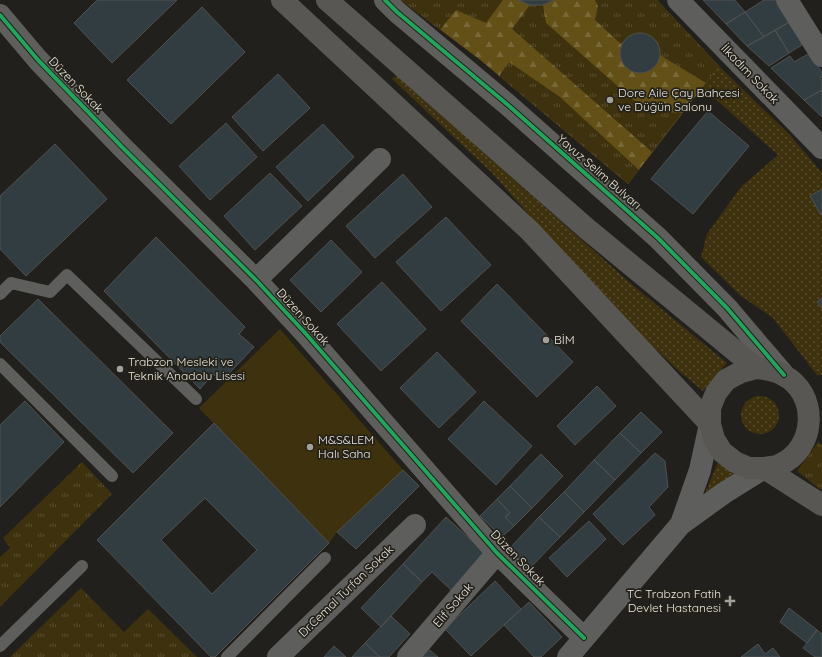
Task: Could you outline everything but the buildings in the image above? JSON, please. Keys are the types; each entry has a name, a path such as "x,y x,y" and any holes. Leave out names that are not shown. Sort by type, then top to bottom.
{"main road":[{"name":"Yavuz Selim Bulvarı","path":"282,0 530,231 710,424"},
{"name":"Yavuz Selim Bulvarı","path":"327,0 586,228 756,368"},
{"name":"Yavuz Selim Bulvarı","path":"756,368 770,369 784,375 795,383 815,414 810,420 808,433 803,444 793,456 780,465 764,468 749,468 734,462 722,452 714,439 710,424 710,408 716,393 726,380 740,372 756,368"},
{"name":"Yavuz Selim Bulvarı","path":"764,468 822,506"}],"street":[{"name":"Yavuz Selim Bulvarı","path":"385,0 508,105 658,238 727,308 784,375"},
{"name":"İlkadım Sokak","path":"678,0 822,148"},
{"path":"787,0 819,44"},
{"name":"Düzen Sokak","path":"0,15 48,71 256,280 306,334 497,553 584,638"},
{"path":"256,280 380,159"},
{"path":"681,524 700,470 710,424"},
{"path":"568,657 681,524 724,493 764,468"},
{"name":"Dr.Cemal Turfan Sokak","path":"278,657 415,525"},
{"name":"Elif Sokak","path":"408,657 497,553"}],"lane":[{"path":"0,294 11,283 50,292 67,275 196,399"},
{"path":"0,364 112,476"},
{"path":"228,657 325,558"},
{"path":"0,646 82,566"}],"green space":[{"name":"Dore Aile Çay Bahçesi ve Düğün Salonu","path":"401,0 657,0 719,66 628,184 479,59"},
{"path":"401,0 503,0 486,23 456,10 440,30"},
{"path":"595,0 657,0 719,66 706,83 660,55 658,47 651,36 639,33 627,38 621,44 595,20 598,6"},
{"path":"530,5 543,5 546,23 646,111 682,113 652,152 512,29"},
{"path":"509,62 560,97 639,170 628,184 499,76"},
{"path":"719,66 790,135 822,173 822,375 817,375 773,318 741,296 701,257 707,234 741,187 778,155 702,87"},
{"path":"397,75 629,282 727,363 703,391 680,372 611,307 492,173 392,79"},
{"name":"M&S&LEM Halı Saha","path":"280,329 403,470 337,532 329,543 199,408"},
{"path":"756,396 764,396 771,399 776,404 779,415 776,426 771,431 764,434 756,434 749,431 744,426 741,419 741,411 744,404 749,399"},
{"path":"818,442 822,445 822,491 797,471"},
{"path":"721,455 736,472 703,498"},
{"path":"82,462 112,494 0,607 0,557 10,548 3,538"},
{"path":"81,588 124,632 148,609 197,657 10,657"}],"cycle path":[{"path":"385,0 397,12 508,105 658,238 727,308 784,375"},
{"path":"0,15 38,60 122,147 256,280 306,334 497,553 584,638"}],"place":[{"name":"Dore Aile Çay Bahçesi ve Düğün Salonu","path":"610,100"},
{"name":"BİM","path":"546,340"},
{"name":"Trabzon Mesleki ve Teknik Anadolu Lisesi","path":"120,369"},
{"name":"M&S&LEM Halı Saha","path":"310,447"},
{"name":"TC Trabzon Fatih Devlet Hastanesi","path":"730,601"}]}
